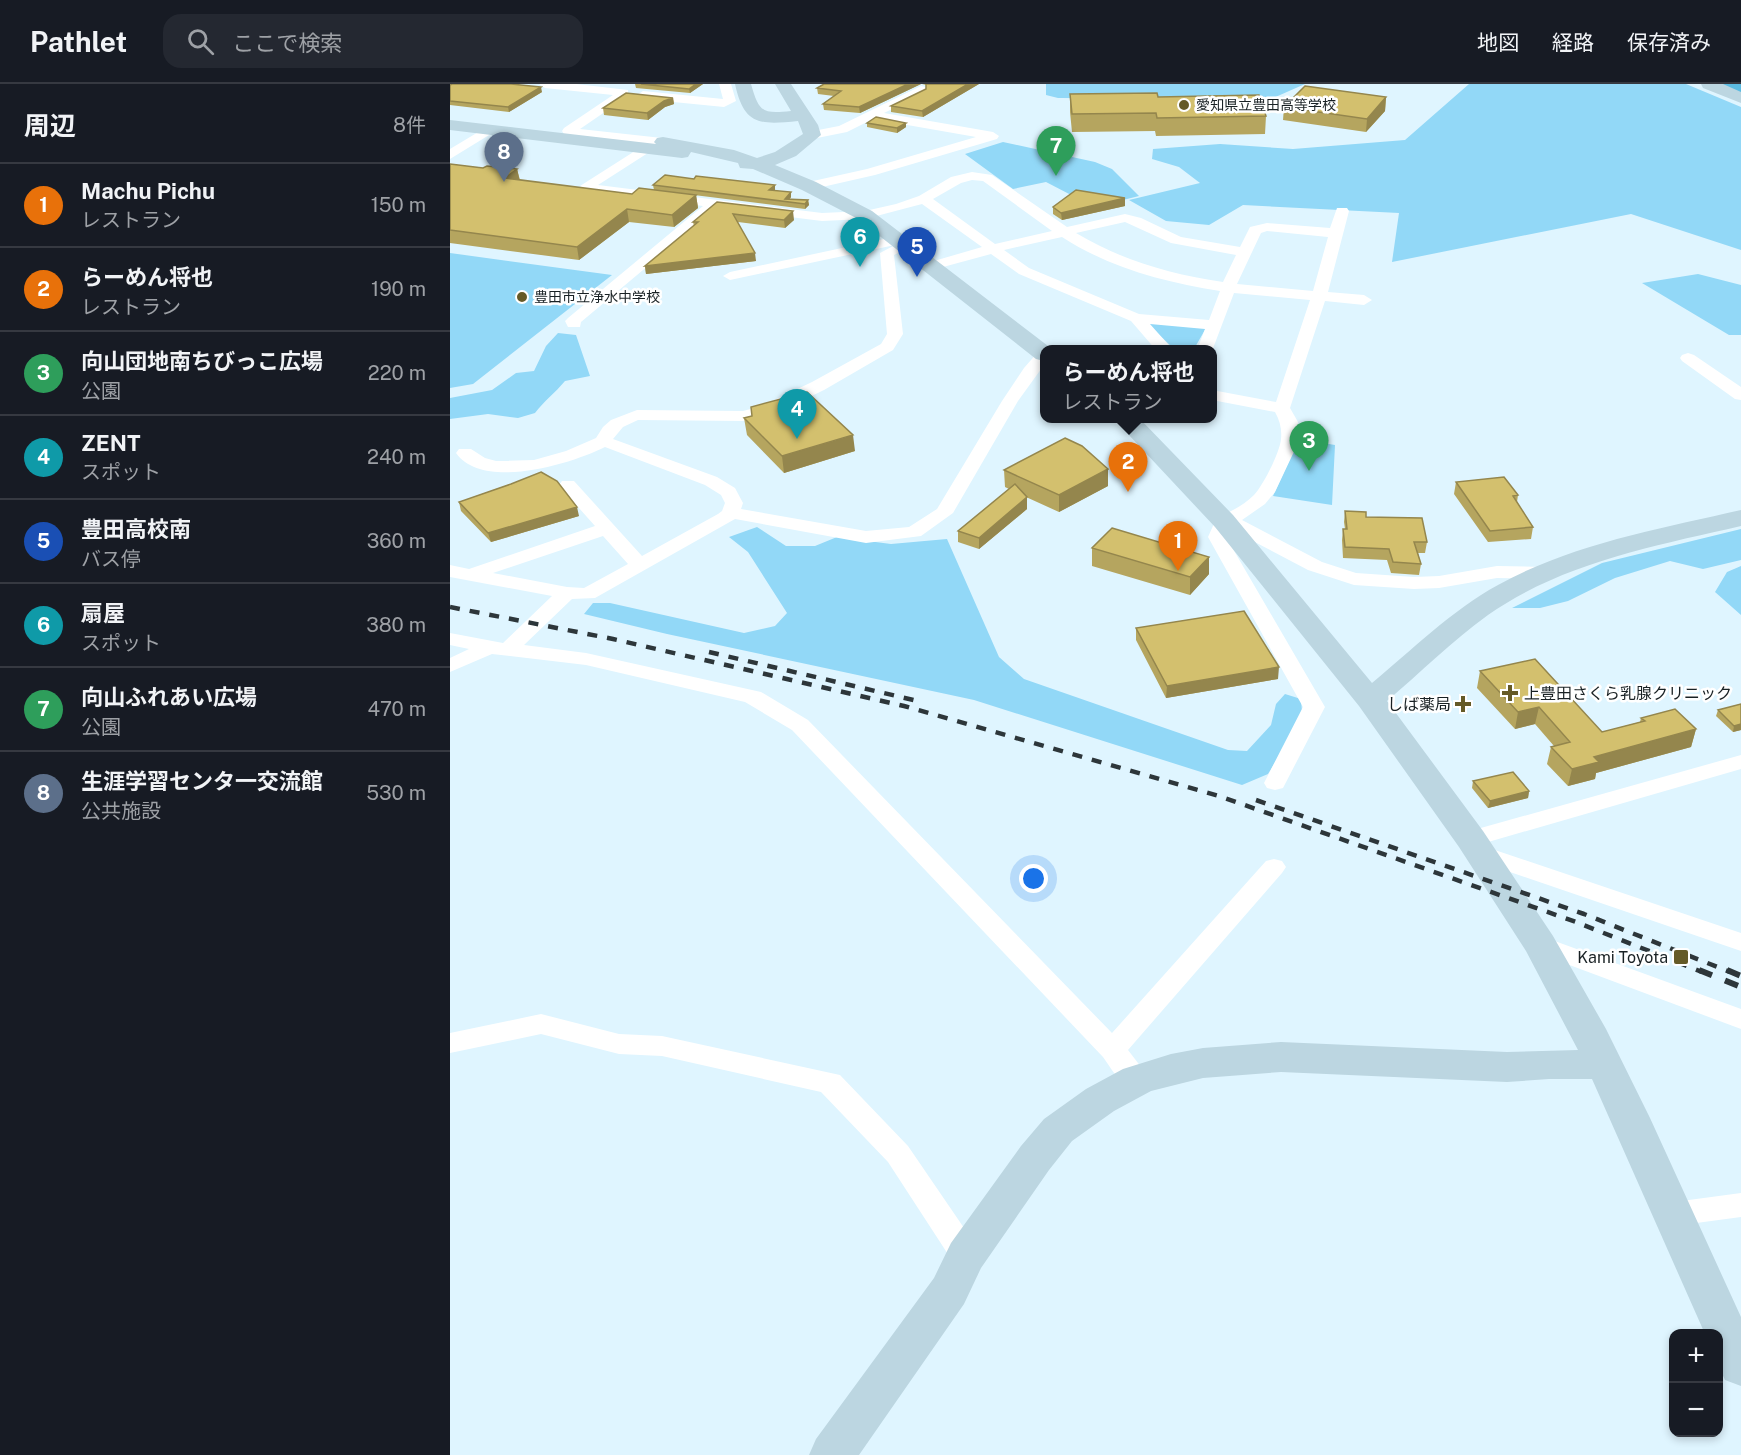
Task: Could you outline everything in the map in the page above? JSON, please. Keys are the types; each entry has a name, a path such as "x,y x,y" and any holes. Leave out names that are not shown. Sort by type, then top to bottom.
{"street":[{"path":"545,84 582,86 624,93 724,103 730,101 725,84"},
{"path":"568,131 637,84"},
{"path":"743,84 750,108 755,113 768,116 802,115"},
{"path":"783,84 809,125 812,135"},
{"path":"1709,84 1741,98"},
{"path":"759,165 786,154 812,135 843,129 921,90"},
{"path":"809,186 870,172 993,136 873,115"},
{"path":"450,118 568,131 655,145"},
{"path":"450,125 734,155 809,186 865,215 1040,352"},
{"path":"450,155 490,129"},
{"path":"655,145 587,186 822,217 865,215 924,200 956,180 972,176 984,177 1100,253 1125,264 1168,277 1229,286 1364,300"},
{"path":"924,200 1024,271 1136,318 1215,325"},
{"path":"574,324 573,321 715,203"},
{"path":"1275,783 1314,707 1217,537 1224,521 1239,515 1259,500 1269,488 1290,441 1289,422 1282,408 1319,296 1342,211"},
{"path":"932,266 991,249 1121,218 1132,218 1154,231 1182,242 1208,248 1245,252"},
{"path":"1207,345 1229,286 1254,231 1263,227 1336,233"},
{"path":"730,276 901,243"},
{"path":"465,453 475,462 517,466 551,462 581,453 604,441 611,428 622,419 638,415 743,416 768,410 818,386 887,346 895,334 887,253 901,243"},
{"path":"1136,318 1160,345"},
{"path":"1688,358 1741,395"},
{"path":"731,513 866,537 914,532 944,513 1010,401 1030,370 1040,359"},
{"path":"1723,382 1741,378"},
{"path":"1217,396 1282,408"},
{"path":"1130,423 1224,521 1370,700 1479,851 1541,945 1604,1065 1674,1214 1741,1366"},
{"path":"450,571 567,593 588,594 731,513 734,503 732,496 711,481 604,441"},
{"path":"568,485 640,565"},
{"path":"1370,700 1494,598 1545,573 1595,553 1741,518"},
{"path":"1224,521 1244,526 1315,566 1354,579 1414,583 1439,582 1497,572 1545,573"},
{"path":"471,575 607,528"},
{"path":"450,666 498,648 567,593"},
{"path":"450,639 498,648 586,659 686,680 753,697 800,725 1112,1050 1137,1080"},
{"path":"1479,851 1741,762"},
{"path":"1479,851 1741,942"},
{"path":"1112,1050 1274,867"},
{"path":"1541,945 1741,1019"},
{"path":"450,1043 541,1024 619,1044 662,1046 830,1083 898,1154 966,1256"},
{"path":"832,1455 949,1291 966,1256 1035,1158 1058,1130 1100,1100 1137,1080 1171,1069 1203,1063 1281,1058 1507,1066 1604,1065"},
{"path":"1674,1214 1741,1205"}],"shaded area":[{"path":"1046,84 1305,84 1271,99 1058,98 1046,95"},
{"path":"1469,84 1686,84 1741,107 1741,250 1631,214 1392,262 1399,213 1243,205 1209,225 1166,221 1129,200 1200,183 1179,167 1152,159 1153,149 1220,144 1293,149 1405,140"},
{"path":"1003,142 1095,162 1112,169 1139,196 1103,205 1073,196 1046,182 1013,189 965,154"},
{"path":"450,253 612,275 473,384 450,388"},
{"path":"1698,274 1741,285 1741,335 1729,335 1642,283"},
{"path":"1147,323 1206,328 1196,345 1170,345"},
{"path":"558,333 576,335 590,376 565,381 535,413 518,418 488,414 450,419 450,398 492,390 516,373 534,371 546,346"},
{"path":"1299,439 1335,445 1332,505 1273,496"},
{"path":"757,527 786,546 815,546 837,537 891,544 947,539 999,657 1024,679 1228,750 1247,751 1271,725 1276,704 1285,694 1301,699 1302,712 1291,736 1268,774 1242,785 974,700 584,614 593,603 610,603 744,633 775,626 787,613 748,552 729,537"},
{"path":"1741,529 1741,560 1703,569 1670,561 1615,578 1568,601 1540,608 1512,608 1602,563"},
{"path":"1741,566 1741,615 1715,592 1727,572"}],"building":[{"path":"511,84 541,87 508,107 450,101 450,85"},
{"path":"641,84 696,84 689,89"},
{"path":"824,84 908,84 859,107 823,104 841,91 817,88"},
{"path":"926,84 968,84 922,111 891,106 926,89"},
{"path":"1305,86 1386,97 1367,119 1284,107"},
{"path":"626,93 673,98 664,101 647,113 603,108"},
{"path":"1157,93 1158,97 1259,95 1266,116 1157,118 1156,113 1072,114 1070,94"},
{"path":"876,117 906,123 897,128 867,123"},
{"path":"450,164 517,169 505,178 632,194 639,188 696,195 672,215 627,209 577,247 450,230"},
{"path":"665,175 694,179 696,176 775,185 769,190 791,192 785,199 808,200 805,204 653,185"},
{"path":"1076,190 1125,198 1061,213 1053,207"},
{"path":"717,202 793,211 784,220 733,214 755,253 645,266 698,222 693,222"},
{"path":"807,392 853,435 782,456 744,418 752,416 751,407"},
{"path":"1065,438 1082,446 1108,469 1059,495 1004,470"},
{"path":"541,472 557,481 577,507 488,533 459,502 511,484"},
{"path":"1504,477 1518,495 1513,496 1533,527 1490,531 1456,482"},
{"path":"1015,484 1027,497 979,538 958,531"},
{"path":"1345,511 1366,512 1366,517 1422,518 1427,542 1414,542 1421,564 1393,562 1389,549 1345,547 1343,529 1347,529"},
{"path":"1112,528 1209,557 1190,577 1092,548"},
{"path":"1244,611 1279,667 1167,686 1136,628"},
{"path":"1535,659 1602,732 1645,721 1641,718 1675,709 1696,729 1594,757 1599,762 1572,769 1551,747 1570,742 1539,707 1518,712 1480,671"},
{"path":"1741,704 1741,724 1734,726 1718,710"},
{"path":"1513,772 1529,791 1490,801 1473,781"}],"waterway":[{"path":"1730,84 1741,89"}],"railway":[{"path":"450,607 613,639 904,706 1219,796 1576,922 1702,972"},
{"path":"709,652 922,702"},
{"path":"1256,800 1584,914 1730,972"},
{"path":"1699,970 1741,987"},
{"path":"1727,970 1741,976"}],"place":[{"name":"愛知県立豊田高等学校","path":"1184,105"},
{"name":"向山ふれあい広場","path":"1056,176"},
{"name":"生涯学習センタ一交流館","path":"504,182"},
{"name":"扇屋","path":"860,267"},
{"name":"豊田高校南","path":"917,277"},
{"name":"豊田市立浄水中学校","path":"522,297"},
{"name":"ZENT","path":"797,439"},
{"name":"向山団地南ちびっこ広場","path":"1309,471"},
{"name":"らーめん将也","path":"1128,492"},
{"name":"Machu Pichu","path":"1178,571"},
{"name":"上豊田さくら乳腺クリニック","path":"1510,693"},
{"name":"しば薬局","path":"1463,704"},
{"name":"Kami Toyota","path":"1681,957"}]}
